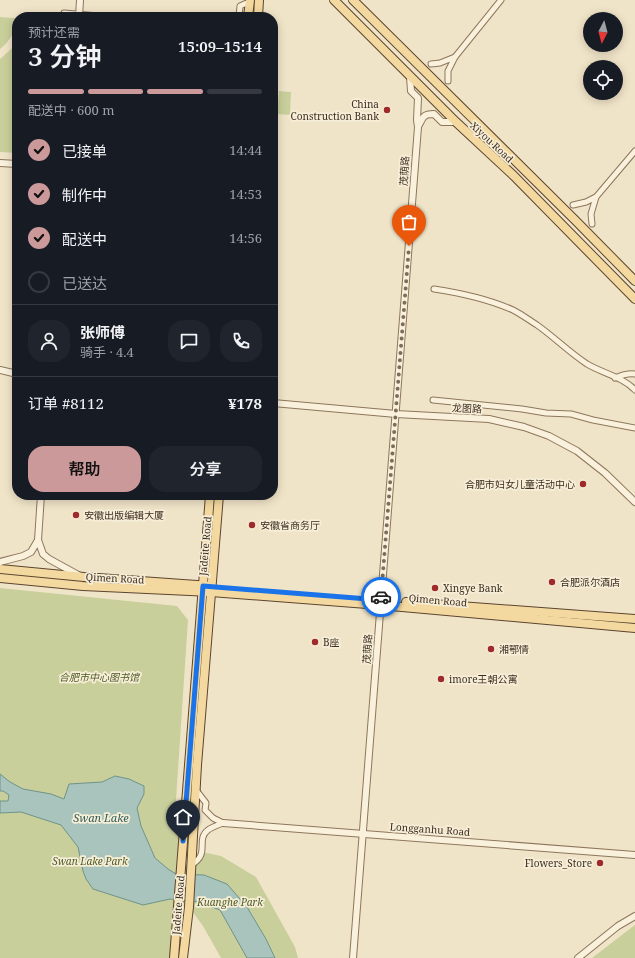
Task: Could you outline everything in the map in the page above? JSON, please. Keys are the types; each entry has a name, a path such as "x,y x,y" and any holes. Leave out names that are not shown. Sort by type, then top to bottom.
{"main road":[{"path":"258,12 259,0"},
{"name":"Xiyou Road","path":"334,0 456,122 514,176 635,300"},
{"name":"Xiyou Road","path":"353,0 635,281"},
{"path":"249,12 250,1"},
{"name":"Jadeite Road","path":"183,958 196,789 207,589 210,500"},
{"name":"Jadeite Road","path":"174,958 188,781 207,589 218,500"},
{"name":"Qimen Road","path":"0,569 207,589 380,603 635,620"},
{"name":"Qimen Road","path":"0,578 83,586 207,589"},
{"name":"Qimen Road","path":"380,603 635,628"}],"street":[{"path":"79,12 80,0"},
{"path":"448,81 448,71 455,57 501,0"},
{"path":"239,12 240,6 250,1"},
{"path":"431,64 440,63 455,57"},
{"name":"茂荫路","path":"353,958 418,127 418,98 412,91 410,77"},
{"path":"418,127 422,117 427,114 434,114 442,122 456,122"},
{"path":"573,205 586,202 596,197 635,151"},
{"path":"0,163 12,164"},
{"path":"592,224 591,214 596,197"},
{"path":"434,289 457,292 496,303 515,311 537,325 579,359 615,378 632,384 635,390"},
{"path":"0,370 12,373"},
{"path":"615,378 622,374 635,374"},
{"path":"433,400 526,409 546,413 571,414 635,428"},
{"name":"龙图路","path":"278,403 396,414 489,419 524,427 549,436 578,451 605,473 635,502"},
{"path":"41,500 38,540 43,554 49,559 84,577"},
{"path":"0,562 23,556 31,552 38,540"},
{"path":"188,781 206,803 205,810 213,818 223,823"},
{"path":"191,865 198,862 202,856 203,836 209,829 223,823"},
{"name":"Longganhu Road","path":"223,823 635,855"},
{"path":"578,958 618,926 635,916"}],"green space":[{"path":"0,17 12,18 12,36 0,49"},
{"path":"12,48 12,153 0,152 0,59"},
{"path":"279,91 291,92 290,115 278,114"},
{"path":"0,588 177,606 188,620 176,800 181,865 191,865 202,852 221,856 256,877 295,947 298,958 221,958 203,926 189,907 179,906 174,958 0,958"},
{"path":"635,925 635,958 592,958 631,928"}],"water":[{"name":"Swan Lake","path":"0,774 10,782 23,789 51,794 64,799 69,784 102,782 115,776 129,779 144,786 144,794 137,808 141,826 155,858 176,874 204,875 227,884 247,907 266,939 275,958 247,958 220,910 199,902 170,899 143,905 93,889 86,879 83,871 78,847 61,825 21,812 0,813 0,801 8,801 9,795 3,791 0,791"}],"way so far":[{"path":"381,597 409,246"}],"place":[{"name":"China Construction Bank","path":"387,110"},
{"name":"合肥市妇女儿童活动中心","path":"583,484"},
{"name":"安徽出版编辑大厦","path":"76,515"},
{"name":"安徽省商务厅","path":"252,525"},
{"name":"合肥派尔酒店","path":"552,582"},
{"name":"Xingye Bank","path":"435,588"},
{"name":"B座","path":"315,642"},
{"name":"湘鄂情","path":"491,649"},
{"name":"imore王朝公寓","path":"441,679"},
{"name":"Flowers_Store","path":"600,863"}],"route":[{"path":"183,841 203,586 381,600 381,597"}],"park label":[{"name":"合肥市中心图书馆","path":"99,677"},
{"name":"Swan Lake Park","path":"90,861"},
{"name":"Kuanghe Park","path":"230,902"}]}
